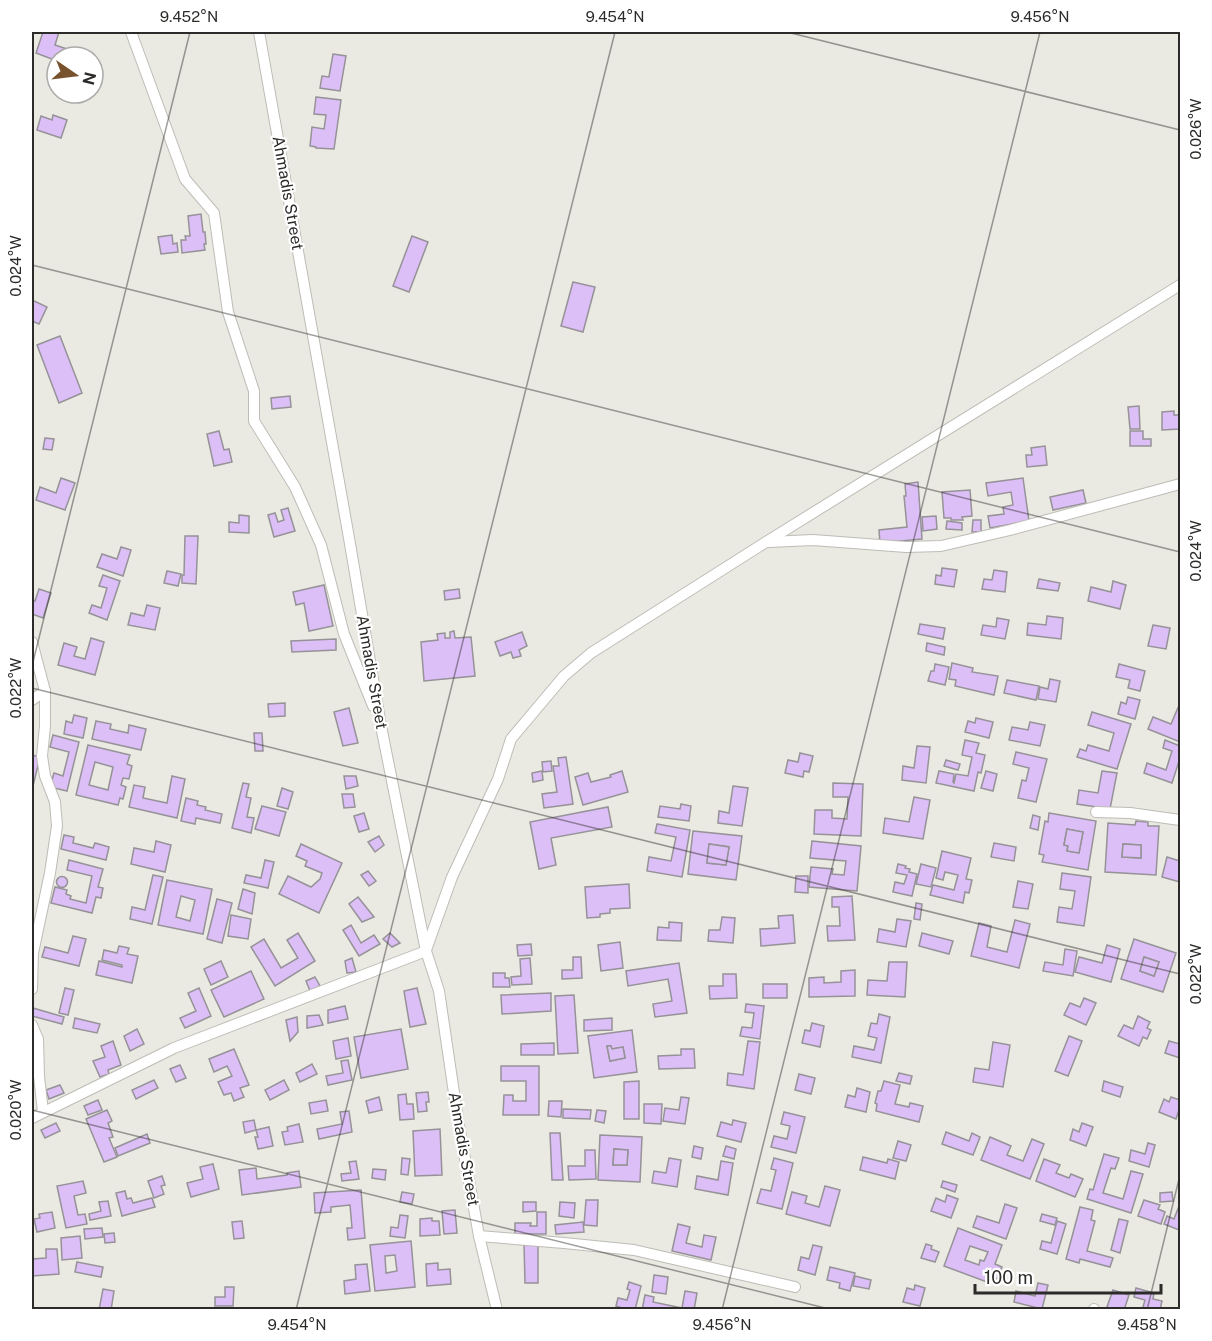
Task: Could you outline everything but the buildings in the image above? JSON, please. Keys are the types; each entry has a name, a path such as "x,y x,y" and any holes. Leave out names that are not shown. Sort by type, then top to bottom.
{"street":[{"path":"132,32 185,179 214,213 228,312 254,391 254,421 295,487 321,545 344,634 381,726"},
{"name":"Ahmadis Street","path":"259,32 350,538 381,726 426,951 439,991 458,1120 479,1236 497,1310"},
{"path":"32,1118 174,1048 426,951 452,877 498,779 511,739 564,676 591,653 1180,285"},
{"path":"766,542 813,540 906,547 941,546 1010,530 1180,484"},
{"path":"32,642 45,690 42,756 45,776 55,802 57,826 50,873 33,953 32,989"},
{"path":"32,700 45,690"},
{"path":"1096,812 1130,813 1180,820"},
{"path":"32,1025 38,1039 43,1112"},
{"path":"479,1236 634,1250 795,1287"}]}
